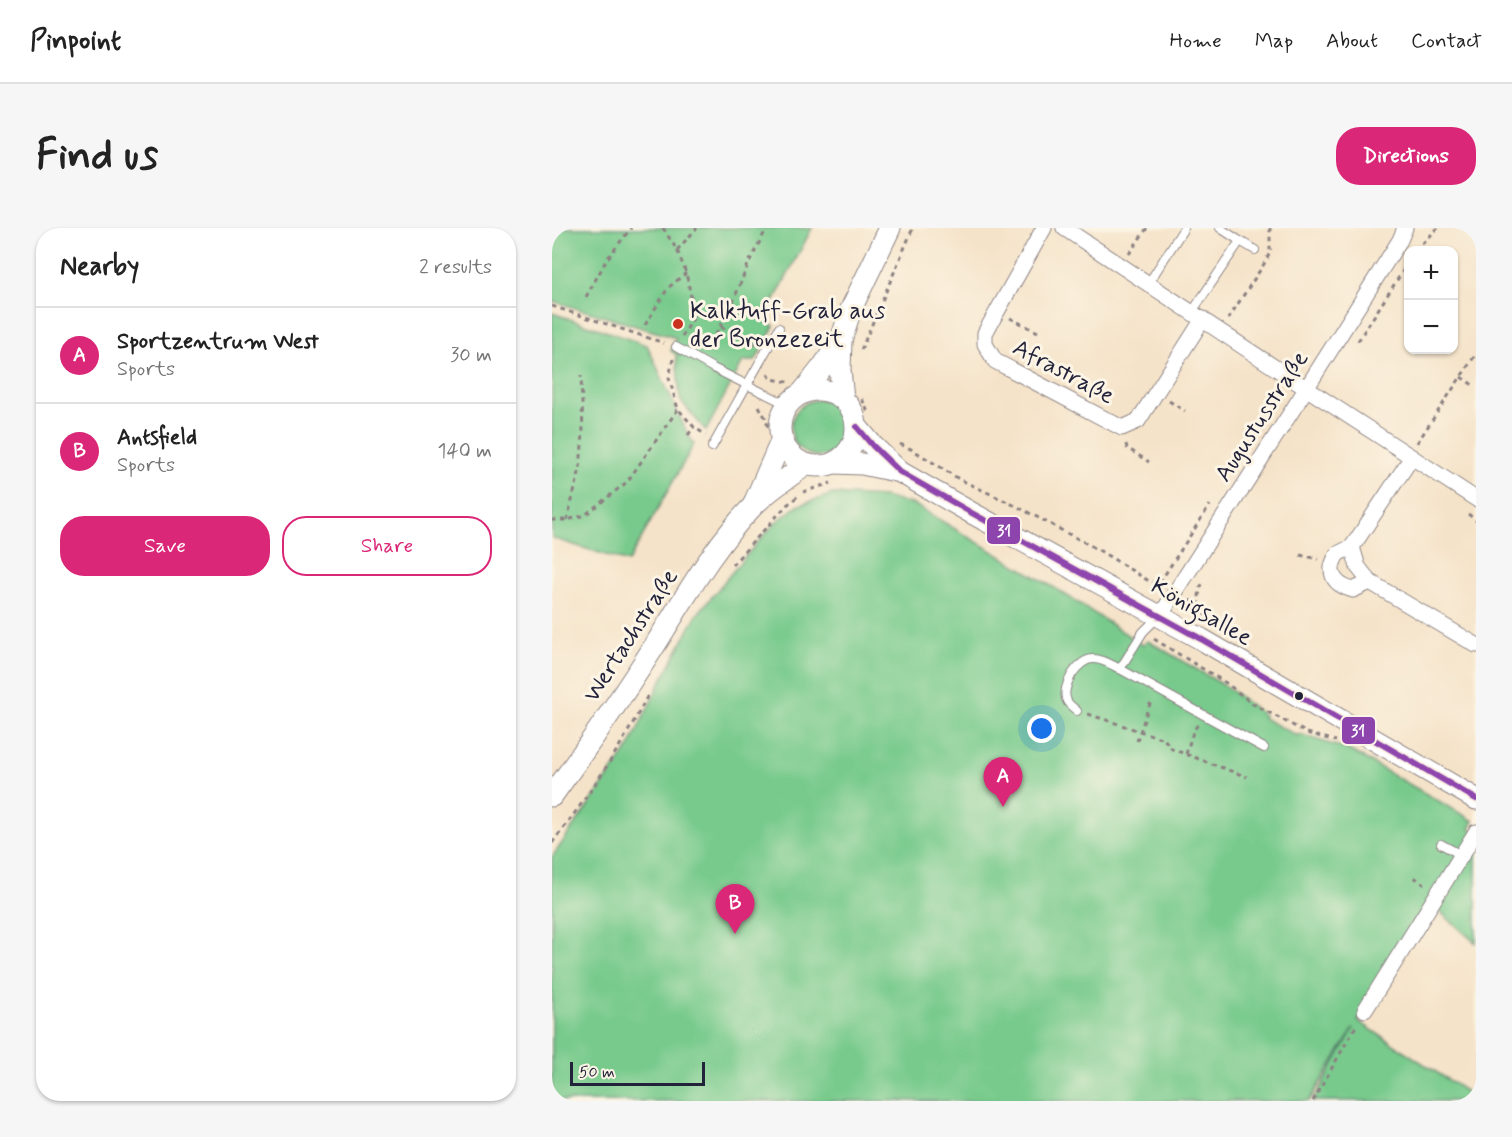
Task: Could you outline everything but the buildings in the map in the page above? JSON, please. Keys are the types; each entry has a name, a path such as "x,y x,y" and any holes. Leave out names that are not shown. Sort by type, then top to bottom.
{"street":[{"path":"793,394 826,390 838,395 848,403 854,415 856,434 852,446 836,472 807,464 792,455 782,439 781,421 793,394 824,365 841,340 852,309 890,228"},
{"name":"Afrastraße","path":"1044,228 985,333 985,344 995,362 1122,428 1138,421 1197,315"},
{"path":"1064,228 1476,499"},
{"name":"Augustusstraße","path":"1160,616 1402,234 1413,228"},
{"path":"841,340 840,370 843,399"},
{"name":"Königsallee","path":"856,427 900,472 1160,616 1476,798"},
{"name":"Wertachstraße","path":"754,505 782,439"},
{"path":"1370,582 1353,590 1342,587 1334,578 1333,563 1338,554 1352,547 1411,456"},
{"name":"Wertachstraße","path":"552,796 630,684 711,557 754,505 807,464"},
{"name":"Königsallee","path":"836,472 862,464 900,472"},
{"path":"1352,547 1358,567 1370,582 1476,645"},
{"path":"1365,1011 1476,832"}],"lane":[{"path":"1148,284 1184,228"},
{"path":"1220,228 1255,250"},
{"path":"1197,315 1240,241"},
{"path":"713,444 778,328"},
{"path":"676,347 747,384 793,394"},
{"path":"1120,669 1143,632 1160,616"},
{"path":"1077,711 1068,703 1065,694 1070,677 1078,664 1092,658 1120,669 1263,748"},
{"path":"1441,844 1461,855"}],"path":[{"path":"552,235 556,228"},
{"path":"586,297 607,259 631,228"},
{"path":"663,228 677,250 686,273 695,315 676,347 669,378 678,409 694,428 713,444"},
{"path":"677,250 697,228"},
{"path":"701,361 731,307 749,262 767,228"},
{"path":"858,357 913,228"},
{"path":"1122,266 1147,228"},
{"path":"1220,331 1266,261 1270,252 1270,228"},
{"path":"1420,246 1438,228"},
{"path":"645,324 668,288 686,273"},
{"path":"552,306 676,347"},
{"path":"695,315 731,307"},
{"path":"997,311 1038,332"},
{"path":"720,327 778,354 768,375 793,394"},
{"path":"1411,456 1476,354"},
{"path":"567,520 580,469 583,433 581,375"},
{"path":"1461,377 1476,387"},
{"path":"552,520 567,520 585,515 627,482 678,409"},
{"path":"688,435 694,428"},
{"path":"913,450 959,479 1097,549 1149,581 1160,582 1175,591"},
{"path":"727,570 787,505 802,492 816,487 836,472"},
{"path":"1137,741 1148,708 1158,690"},
{"path":"552,843 574,815 629,732 649,693"},
{"path":"1077,711 1164,739 1172,749 1247,777"},
{"path":"1186,754 1193,732 1203,715"},
{"path":"1313,1101 1365,1011"}],"green space":[{"path":"552,228 812,228 764,320 774,326 755,361 743,361 706,431 680,400 676,354 671,351 676,338 552,301"},
{"path":"552,313 647,345 694,444 628,562 552,538"},
{"path":"813,400 825,400 835,404 843,412 847,428 843,444 835,452 825,456 813,456 803,452 795,444 791,434 791,422 795,412 803,404"},
{"path":"833,494 883,497 913,504 1058,590 1143,645 1147,641 1150,642 1225,686 1264,715 1263,718 1298,736 1300,734 1349,750 1474,821 1470,829 1476,832 1476,943 1431,904 1358,1021 1476,1098 1476,1101 1313,1101 1354,1028 1309,1101 552,1101 552,857 628,749 696,616 775,523 797,506"}],"transit line":[{"name":"31","path":"857,427 900,472 1201,639 1476,799"}],"place":[{"name":"Kalktuff-Grab aus der Bronzezeit","path":"678,324"},
{"name":"Sportzentrum West","path":"1003,807"},
{"name":"Antsfield","path":"735,934"}]}
